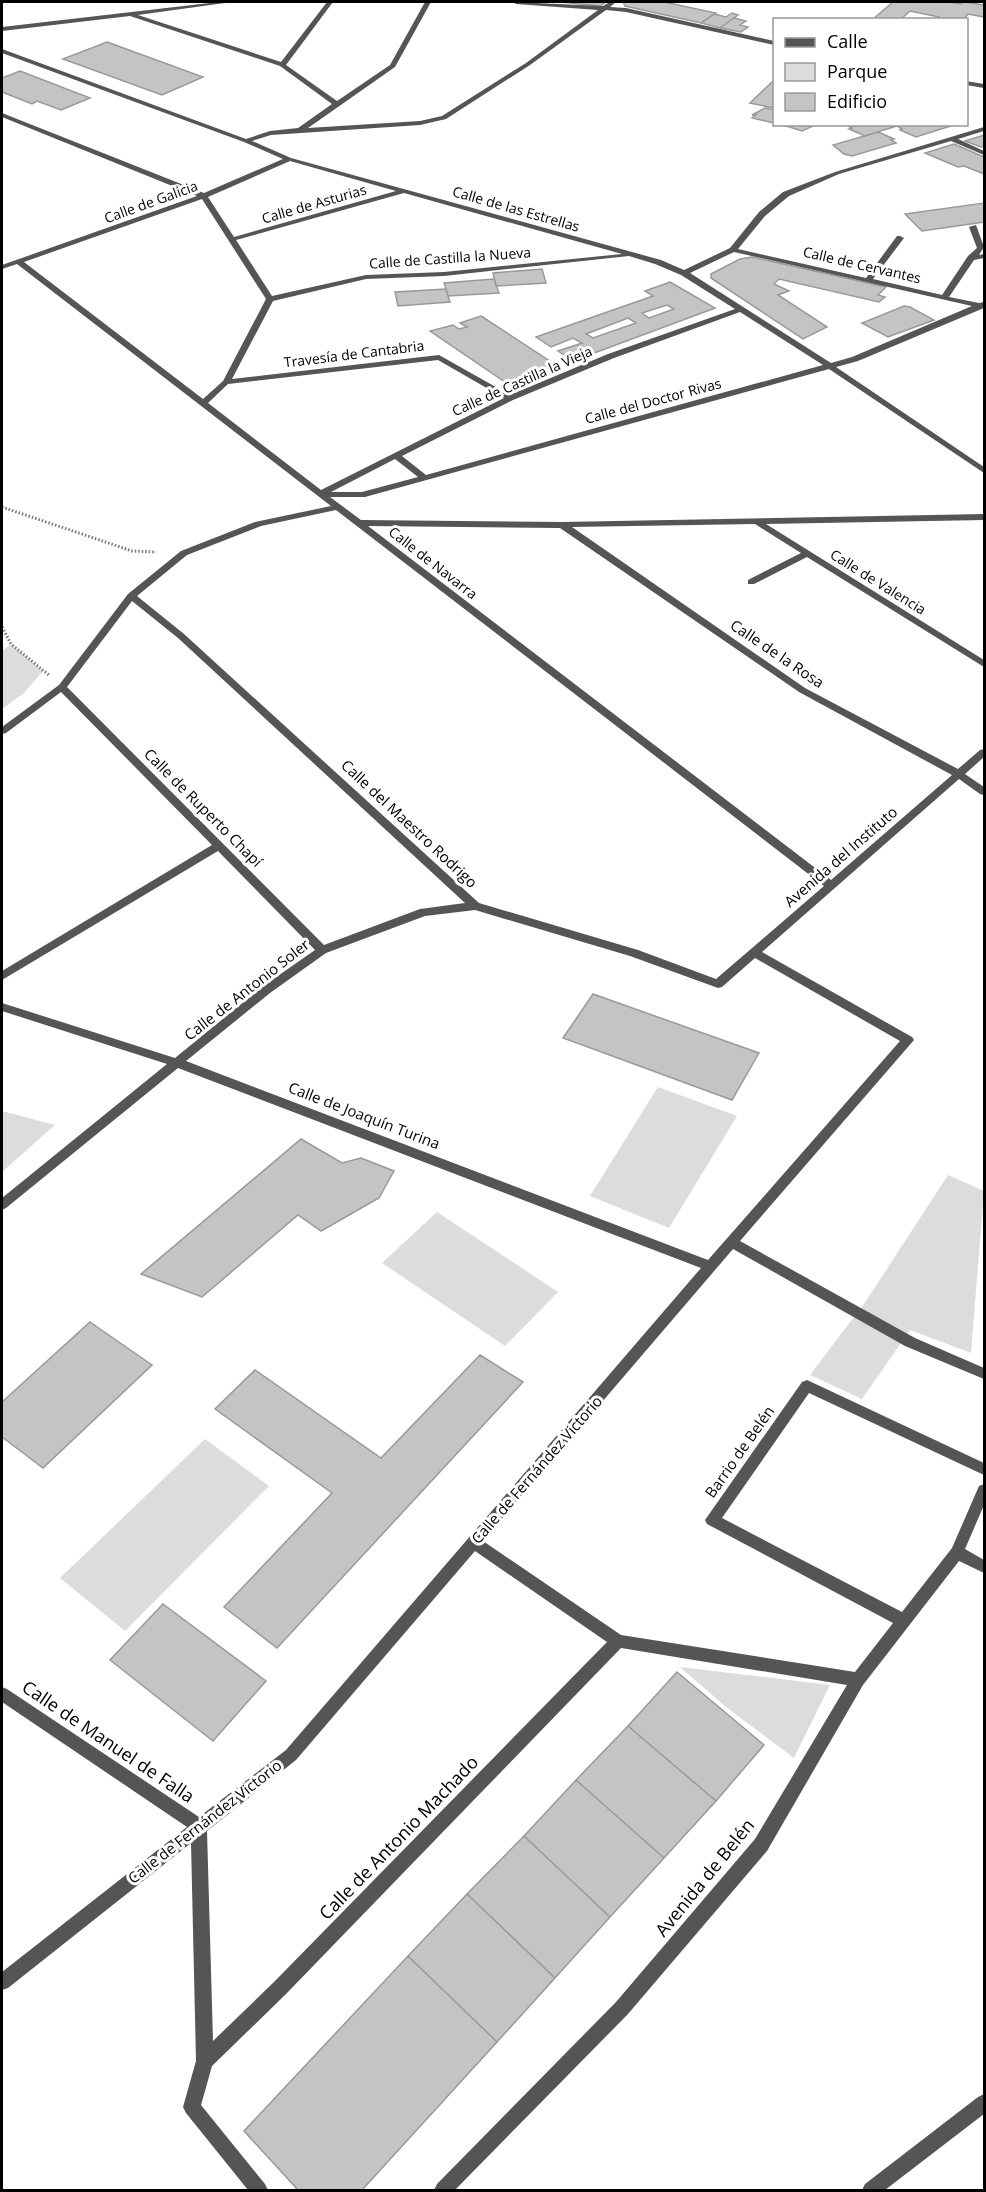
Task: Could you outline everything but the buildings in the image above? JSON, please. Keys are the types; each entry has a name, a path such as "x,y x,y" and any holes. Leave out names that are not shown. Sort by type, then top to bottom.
{"street":[{"path":"2,29 229,2"},
{"path":"282,65 330,2"},
{"path":"300,130 393,66 428,2"},
{"path":"516,2 626,10 773,43"},
{"path":"246,141 270,133 420,123 444,118 528,64 613,2"},
{"path":"129,13 282,65 336,104"},
{"name":"Calle de las Estrellas","path":"2,51 289,159 633,256 684,273 830,366 984,471"},
{"path":"968,83 984,86"},
{"path":"2,115 204,196 270,299 226,382 202,403"},
{"path":"684,273 733,250 762,214 786,194 837,173 984,129"},
{"path":"952,139 984,153"},
{"name":"Calle de Galicia","path":"2,267 204,196 289,159"},
{"name":"Calle de Asturias","path":"233,239 402,191"},
{"path":"945,297 971,258 981,248 973,227"},
{"path":"868,280 900,238"},
{"name":"Calle de Cervantes","path":"733,250 983,306"},
{"name":"Calle de Castilla la Nueva","path":"270,299 366,278 444,274 633,256"},
{"path":"971,258 984,256"},
{"name":"Calle de Navarra","path":"19,262 830,885"},
{"name":"Calle del Doctor Rivas","path":"321,494 362,495 855,359 983,306"},
{"name":"Calle de Castilla la Vieja","path":"321,494 510,398 611,356 741,309"},
{"name":"Travesía de Cantabria","path":"226,382 440,357 510,398"},
{"path":"396,456 423,477"},
{"path":"2,731 62,687 131,596 184,553 258,524 338,507"},
{"path":"359,523 562,525 984,517"},
{"name":"Calle de Valencia","path":"758,523 984,664"},
{"name":"Calle de la Rosa","path":"562,525 802,690 960,775 984,792"},
{"path":"751,582 807,554"},
{"name":"Calle del Maestro Rodrigo","path":"131,596 181,636 475,906 634,954 718,984"},
{"name":"Calle de Ruperto Chapí","path":"62,687 322,950"},
{"name":"Avenida del Instituto","path":"718,984 984,752"},
{"path":"2,976 219,846"},
{"name":"Calle de Antonio Soler","path":"2,1205 266,990 322,950 424,912 475,906"},
{"name":"Calle de Fernández Victorio","path":"2,1982 291,1755 908,1040 754,953"},
{"name":"Calle de Joaquín Turina","path":"2,1007 178,1063 711,1266"},
{"path":"732,1242 910,1342 984,1374"},
{"name":"Barrio de Belén","path":"904,1621 712,1520 807,1386 984,1469"},
{"name":"Avenida de Belén","path":"443,2190 622,2008 761,1845 858,1680 957,1552 984,1490"},
{"path":"474,1543 618,1641 858,1680"},
{"path":"957,1552 984,1567"},
{"name":"Calle de Antonio Machado","path":"205,2061 280,1988 618,1641"},
{"name":"Calle de Manuel de Falla","path":"2,1694 199,1826"},
{"path":"199,1826 205,2061 192,2107 259,2190"},
{"path":"871,2190 984,2103"}],"path":[{"path":"2,507 132,550 184,553"},
{"path":"2,627 11,644 62,687"}],"green space":[{"path":"11,644 43,671 24,693 2,709 2,651"},
{"path":"658,1087 737,1116 669,1228 590,1196"},
{"path":"2,1111 55,1125 2,1172"},
{"path":"948,1175 984,1191 971,1353 910,1330 862,1399 810,1375 866,1301"},
{"path":"437,1212 558,1292 505,1346 382,1263"},
{"path":"205,1439 269,1486 125,1631 60,1578"},
{"path":"680,1667 830,1685 794,1758 726,1707"}]}
